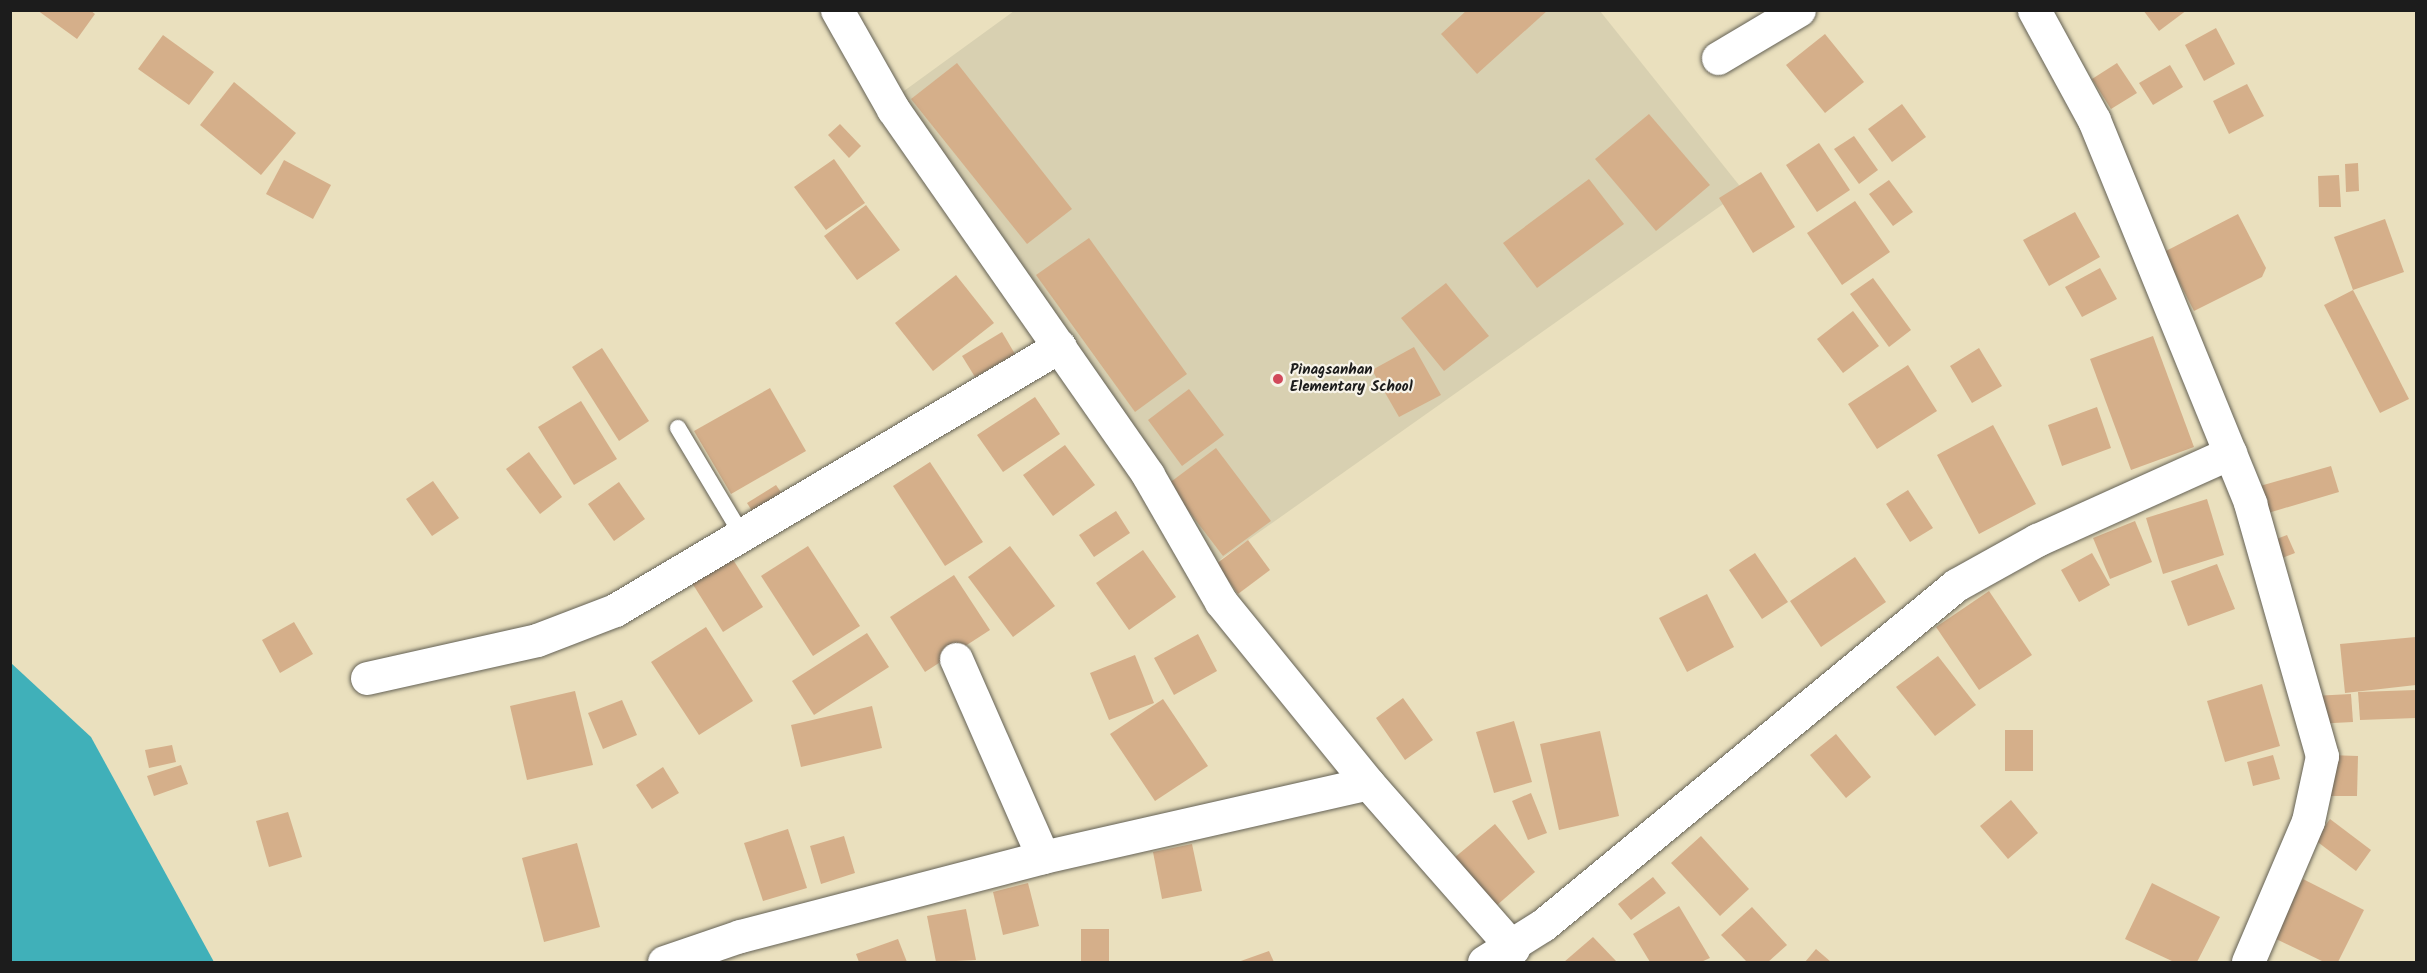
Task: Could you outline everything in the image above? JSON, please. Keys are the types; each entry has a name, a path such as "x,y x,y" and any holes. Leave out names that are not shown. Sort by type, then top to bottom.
{"street":[{"path":"837,10 893,109 1148,475 1196,566 1368,783 1499,955 1956,585 2037,540 2230,453"},
{"path":"1719,58 1799,10"},
{"path":"2034,10 2094,120 2250,503 2322,756 2308,821 2248,963"},
{"path":"368,678 581,626 742,535 1060,346"},
{"path":"956,659 1043,857"},
{"path":"664,963 740,936 1043,857 1368,783"}],"lane":[{"path":"678,428 742,535"}],"shaded area":[{"name":"Pinagsanhan Elementary School","path":"1014,11 1600,11 1743,190 1207,569 893,99"}],"water":[{"path":"11,663 91,737 214,962 11,962"}],"building":[{"path":"37,10 90,10 95,14 77,39"},
{"path":"1467,10 1548,10 1477,74 1441,34"},
{"path":"2143,10 2187,10 2159,31"},
{"path":"2216,28 2235,64 2204,81 2185,45"},
{"path":"1825,34 1864,82 1825,113 1786,65"},
{"path":"163,35 214,72 189,105 138,69"},
{"path":"957,63 1072,209 1027,244 911,99"},
{"path":"2117,63 2137,93 2111,109 2092,79"},
{"path":"2170,65 2183,87 2153,105 2139,83"},
{"path":"234,82 296,133 261,175 200,125"},
{"path":"2247,84 2264,116 2229,134 2213,101"},
{"path":"1902,104 1926,137 1892,162 1868,129"},
{"path":"1649,114 1710,185 1656,231 1595,159"},
{"path":"840,124 861,146 849,158 828,135"},
{"path":"1854,136 1878,170 1859,184 1834,149"},
{"path":"1819,143 1850,190 1817,212 1786,165"},
{"path":"834,159 865,203 826,230 794,187"},
{"path":"284,160 331,185 313,219 266,194"},
{"path":"2358,163 2359,191 2346,192 2345,164"},
{"path":"1761,172 1795,227 1753,253 1719,198"},
{"path":"2339,175 2341,207 2319,207 2318,176"},
{"path":"1589,179 1624,224 1537,288 1503,243"},
{"path":"1889,180 1913,212 1893,226 1869,194"},
{"path":"1855,201 1890,252 1842,285 1807,233"},
{"path":"866,205 900,250 857,280 824,236"},
{"path":"2075,212 2100,257 2049,286 2023,240"},
{"path":"2238,214 2266,268 2262,277 2194,311 2164,252"},
{"path":"2385,219 2404,272 2353,290 2334,237"},
{"path":"1089,238 1187,374 1135,412 1036,275"},
{"path":"2100,268 2117,299 2082,317 2065,287"},
{"path":"956,275 994,323 933,371 895,323"},
{"path":"1873,278 1911,330 1889,347 1850,294"},
{"path":"1446,283 1489,336 1444,371 1401,318"},
{"path":"2353,290 2409,399 2380,413 2324,305"},
{"path":"1853,311 1879,346 1843,373 1817,339"},
{"path":"1002,332 1015,354 975,377 962,356"},
{"path":"2153,336 2194,447 2131,470 2090,359"},
{"path":"1414,347 1441,395 1399,417 1372,370"},
{"path":"602,348 649,421 619,441 572,367"},
{"path":"1979,348 2002,386 1972,403 1950,366"},
{"path":"1908,365 1937,411 1877,449 1848,404"},
{"path":"770,388 806,451 731,494 694,431"},
{"path":"1189,389 1224,435 1182,466 1148,420"},
{"path":"1035,397 1060,434 1003,472 977,435"},
{"path":"581,401 617,459 574,485 538,427"},
{"path":"2097,407 2111,448 2062,466 2048,425"},
{"path":"1993,425 2036,504 1979,534 1937,455"},
{"path":"1065,445 1095,485 1053,516 1023,475"},
{"path":"1216,448 1271,521 1223,556 1168,484"},
{"path":"529,452 562,497 540,514 506,469"},
{"path":"930,462 983,542 945,566 893,486"},
{"path":"2331,466 2339,492 2268,513 2260,486"},
{"path":"433,481 459,518 432,536 406,499"},
{"path":"619,482 645,519 614,541 588,504"},
{"path":"776,485 787,501 758,520 747,503"},
{"path":"1908,490 1933,528 1910,542 1886,504"},
{"path":"2207,499 2224,555 2163,574 2146,518"},
{"path":"1116,511 1130,533 1094,557 1079,535"},
{"path":"2135,521 2152,562 2110,579 2093,538"},
{"path":"2287,535 2295,553 2282,558 2274,540"},
{"path":"1248,540 1270,570 1238,594 1216,564"},
{"path":"808,546 860,626 813,656 761,576"},
{"path":"1010,546 1055,606 1013,637 968,577"},
{"path":"1143,550 1176,597 1129,630 1096,583"},
{"path":"1755,553 1788,602 1762,619 1729,570"},
{"path":"2092,553 2110,585 2079,602 2061,570"},
{"path":"1855,557 1886,602 1821,647 1790,601"},
{"path":"732,558 763,607 723,632 692,583"},
{"path":"2217,564 2235,609 2188,626 2171,581"},
{"path":"954,575 990,630 925,672 890,617"},
{"path":"1989,591 2032,655 1979,690 1936,627"},
{"path":"1707,594 1734,647 1687,672 1659,618"},
{"path":"294,622 313,654 280,673 262,640"},
{"path":"706,627 753,701 699,735 651,662"},
{"path":"867,633 889,667 814,715 792,681"},
{"path":"1198,634 1217,671 1174,695 1154,658"},
{"path":"2416,637 2416,685 2345,693 2340,644"},
{"path":"1135,655 1154,703 1109,720 1090,673"},
{"path":"1938,656 1976,705 1935,736 1896,687"},
{"path":"2262,684 2280,746 2225,762 2207,701"},
{"path":"2416,690 2416,718 2360,720 2358,692"},
{"path":"575,691 593,765 527,780 510,706"},
{"path":"2351,694 2353,722 2314,724 2313,696"},
{"path":"1403,698 1433,740 1405,760 1376,718"},
{"path":"1163,699 1208,766 1155,801 1110,734"},
{"path":"622,700 637,735 603,749 588,713"},
{"path":"872,706 882,748 801,767 791,725"},
{"path":"1514,721 1532,782 1494,793 1476,732"},
{"path":"2005,730 2033,730 2033,771 2005,771"},
{"path":"1600,731 1619,816 1559,830 1540,744"},
{"path":"1836,734 1871,777 1846,798 1810,755"},
{"path":"172,745 176,762 149,768 145,750"},
{"path":"2273,755 2280,779 2253,786 2247,762"},
{"path":"2328,755 2358,756 2357,796 2328,796"},
{"path":"181,765 188,784 154,796 147,776"},
{"path":"663,767 679,793 652,809 636,785"},
{"path":"1531,793 1547,833 1528,840 1512,801"},
{"path":"2011,800 2038,833 2008,859 1980,826"},
{"path":"288,812 302,857 269,867 256,821"},
{"path":"2330,819 2371,850 2356,871 2315,840"},
{"path":"1495,824 1535,872 1496,906 1454,858"},
{"path":"788,829 807,888 763,901 744,843"},
{"path":"844,836 855,873 821,884 810,846"},
{"path":"1701,836 1749,889 1720,916 1671,863"},
{"path":"577,843 600,927 544,942 522,858"},
{"path":"1192,844 1202,891 1162,899 1153,852"},
{"path":"1653,877 1666,893 1631,920 1618,904"},
{"path":"2303,879 2364,910 2338,962 2324,962 2274,938"},
{"path":"1028,883 1039,926 1003,935 993,892"},
{"path":"2152,883 2220,917 2197,962 2174,962 2125,939"},
{"path":"1679,906 1710,958 1701,962 1650,962 1633,934"},
{"path":"1752,907 1787,945 1768,962 1747,962 1721,935"},
{"path":"966,909 976,960 936,962 927,916"},
{"path":"1081,929 1109,929 1109,962 1081,962"},
{"path":"1593,937 1617,962 1564,962"},
{"path":"898,939 907,962 859,962 856,954"},
{"path":"1816,949 1831,962 1805,962"},
{"path":"1269,951 1274,962 1238,962"}],"place":[{"name":"Pinagsanhan Elementary School","path":"1278,379"}]}
